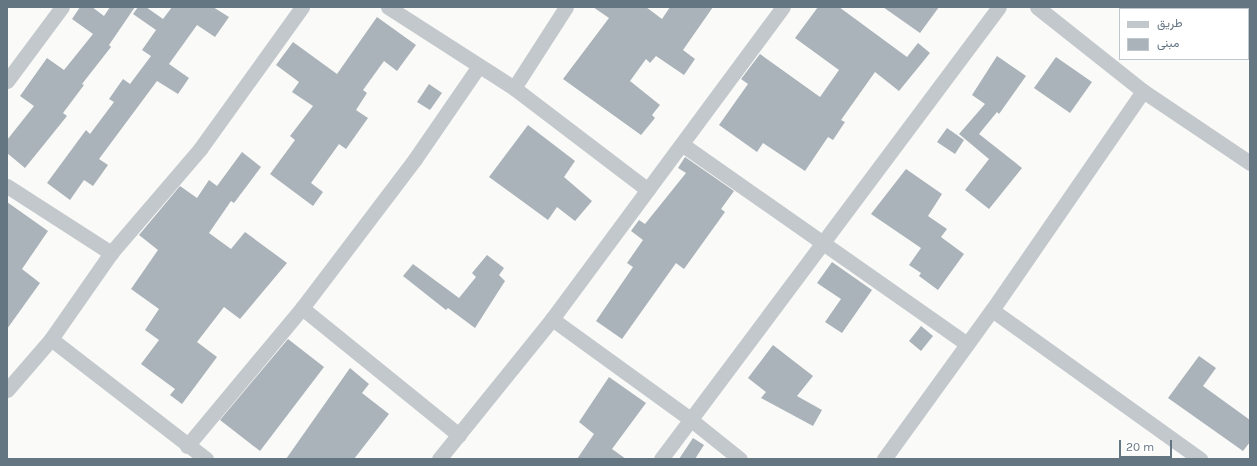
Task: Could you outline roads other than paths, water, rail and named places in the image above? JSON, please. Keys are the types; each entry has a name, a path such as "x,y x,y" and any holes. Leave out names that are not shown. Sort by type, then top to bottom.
{"street":[{"path":"7,81 62,7"},
{"path":"7,390 51,339 111,253 200,149 302,7"},
{"path":"388,7 514,88 648,190"},
{"path":"514,88 566,7"},
{"path":"439,459 552,319 683,145 784,7"},
{"path":"661,459 999,7"},
{"path":"1037,7 1143,91 1250,163"},
{"path":"187,446 302,308 415,159 478,66"},
{"path":"884,459 992,310 1143,91"},
{"path":"683,145 824,241 967,344"},
{"path":"7,186 111,253"},
{"path":"302,308 459,435"},
{"path":"992,310 1200,459"},
{"path":"552,319 690,419 740,459"},
{"path":"51,339 187,446 206,459"}]}
